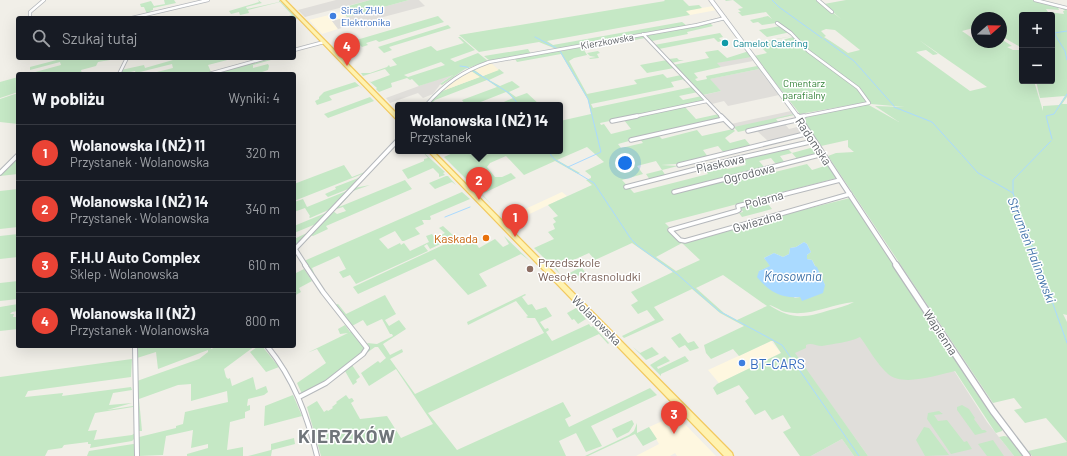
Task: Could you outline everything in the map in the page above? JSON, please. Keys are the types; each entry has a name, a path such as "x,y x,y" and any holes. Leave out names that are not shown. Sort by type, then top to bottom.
{"main road":[{"path":"283,0 395,115"},
{"name":"Wolanowska","path":"433,154 729,456"}],"street":[{"path":"30,16 30,12 44,0"},
{"path":"147,16 208,0"},
{"name":"Radomska","path":"711,0 799,118 858,206"},
{"path":"818,0 832,12"},
{"path":"1036,0 1067,8"},
{"name":"Kierzkowska","path":"429,102 446,82 455,76 468,69 490,62 725,18"},
{"path":"748,131 869,103 858,88 808,51 791,33 777,23"},
{"path":"643,34 732,127"},
{"path":"296,49 324,42"},
{"path":"120,72 125,60"},
{"path":"216,72 259,60"},
{"path":"612,121 707,101"},
{"path":"630,140 724,118"},
{"path":"678,165 809,133"},
{"name":"Piaskowa","path":"626,187 735,159 814,141"},
{"path":"296,248 395,143"},
{"name":"Ogrodowa","path":"674,192 823,154"},
{"path":"0,173 16,156"},
{"name":"Polarna","path":"671,229 737,211 739,210 738,206 840,180"},
{"name":"Gwiezdna","path":"671,229 670,230 680,240 685,241 850,194"},
{"name":"Wapienna","path":"858,206 993,411 1027,456"},
{"path":"296,251 323,292 365,344 366,350 326,383 299,397"},
{"path":"135,348 137,456"},
{"path":"269,348 282,364 299,397 310,426 317,456"}],"shaded area":[{"path":"336,0 370,0 305,17 298,10"},
{"path":"409,0 419,0 425,6 338,29 332,21"},
{"path":"713,6 717,10 690,15 685,11"},
{"path":"349,10 351,12 345,14 347,17 332,21 338,29 322,34 309,20"},
{"path":"749,56 753,61 721,67 716,63"},
{"path":"759,69 779,95 728,106 724,101 712,104 704,95 721,91 709,79"},
{"path":"452,74 453,75 442,82 433,94 423,98 418,93 390,103 386,98"},
{"path":"791,111 794,115 735,128 731,124"},
{"path":"784,123 789,129 801,126 804,133 769,142 756,130"},
{"path":"562,192 567,196 511,223 506,218"},
{"path":"901,288 987,422 1014,456 868,456 777,329"},
{"name":"BT-CARS","path":"771,341 781,353 719,383 708,370"},
{"path":"676,415 716,456 677,456 675,453 670,456 636,456 659,444 649,427"},
{"path":"842,439 854,456 811,456"}],"green space":[{"path":"164,0 174,0 176,3 153,8 153,10 150,11 151,13 147,14 144,7 141,7 140,4 151,1 154,6 165,4"},
{"path":"258,0 262,3 246,7 247,9 279,2 279,0 296,16 289,16 292,15 280,2 248,10 249,13 240,15 239,12 231,14 229,11 259,2"},
{"path":"370,0 409,0 347,17 345,14 351,12 345,7"},
{"path":"664,0 683,0 689,6 699,5 702,8 686,11 690,15 547,41 553,45 682,22 686,25 695,24 643,35 645,38 584,50 588,56 574,58 569,61 587,94 637,84 634,80 663,74 667,78 681,75 685,79 671,82 674,87 591,104 593,108 692,87 686,81 683,81 685,80 698,92 679,96 683,100 702,96 705,101 600,123 601,125 604,124 611,134 631,129 624,120 685,107 696,119 719,114 723,118 628,139 629,141 618,144 621,148 643,143 640,139 658,135 662,139 697,130 702,136 733,129 735,131 725,138 730,143 745,139 751,146 724,153 718,146 703,150 708,157 676,164 661,165 678,166 662,170 656,161 637,166 643,174 622,180 634,193 708,174 704,168 721,164 727,169 746,165 742,160 787,148 792,153 780,156 785,163 775,163 771,158 759,161 765,168 758,170 763,175 807,164 812,170 828,165 837,178 665,223 669,227 667,229 682,243 686,243 794,212 850,198 1003,429 1002,431 995,432 955,371 920,379 902,380 894,378 880,365 860,337 847,342 822,346 808,344 806,345 806,348 795,353 868,456 854,456 842,439 811,456 800,456 783,432 791,428 783,415 772,420 765,410 755,415 745,401 749,398 739,385 717,395 713,388 717,384 781,353 773,341 739,356 733,349 711,359 706,353 704,345 744,326 720,313 692,289 654,307 664,320 624,338 622,336 655,320 647,310 638,314 631,305 638,301 631,292 673,272 632,243 595,260 589,253 556,268 560,274 534,248 554,239 548,232 555,229 553,224 556,222 553,218 558,216 548,205 592,185 586,180 591,178 591,176 585,171 604,162 587,147 557,160 580,173 578,174 555,161 524,175 506,156 490,163 487,167 495,177 502,177 511,173 516,178 482,194 491,204 444,157 450,154 478,154 480,156 485,154 563,154 563,120 591,114 588,100 561,54 517,62 515,59 498,61 556,49 539,42 479,52 459,35 665,1","holes":["804,242 807,244 811,252 807,255 807,259 812,260 825,285 795,298 759,271 771,266 764,258 774,253 783,257 789,254 790,248 796,247","682,243 700,260 676,271 656,257","723,275 767,306 737,320 724,313 696,288","854,302 842,307 806,316 784,313 769,305 784,311 804,313"]},
{"name":"Cmentarz parafialny","path":"733,0 817,0 841,19 824,4 846,0 1032,0 1058,7 1059,10 1046,9 1048,12 1019,12 1019,46 1007,39 1007,12 971,12 971,29 962,31 971,37 971,48 1007,47 1013,50 1019,50 1019,84 1035,84 1043,111 1043,106 1059,105 1065,96 1040,98 1037,84 1055,84 1055,13 1064,14 1063,11 1065,11 1061,8 1067,9 1067,97 1062,104 1067,104 1067,315 1063,314 1067,322 1067,442 1046,418 1025,423 1014,410 1022,408 1014,398 993,403 828,156 836,153 854,152 848,147 848,140 821,146 802,118 867,104 899,122 875,106 905,107 871,104 861,89 822,60 857,87 867,102 800,114 754,56 767,53 762,48 766,47 759,42 793,36 773,40 776,42 793,37 803,44 802,42 791,32 767,37 759,30 780,26 776,23 762,25 758,22 753,23 750,20 768,16 772,19 766,12 742,16 738,12 741,12 738,9 743,8","holes":["826,29 835,30 860,50 848,53 824,37 826,36 821,31","919,40 987,87 970,91 916,52 926,50 933,55 938,54"]},
{"path":"438,16 444,22 379,42 376,40 366,43 368,45 362,47 359,44 356,45 353,41"},
{"path":"724,20 710,23 713,26 687,32 688,34 652,41 650,41 645,35"},
{"path":"448,25 451,28 389,47 392,50 384,53 378,47"},
{"path":"720,33 723,37 719,38 722,41 718,42 714,38 659,49 669,59 677,58 679,60 684,60 672,63 654,45"},
{"path":"458,37 460,37 475,50 450,59 455,62 478,53 488,61 465,69 442,85 440,84 453,75 419,86 412,79 410,80 407,78 391,83 392,87 379,92 376,89 377,88 369,81 371,82 390,75 385,69 363,76 361,73 370,73 389,65 390,67 397,65 392,59 431,46 437,51 464,43","holes":["441,62 445,65 408,77 404,75"]},
{"path":"1007,43 1012,46 1007,47"},
{"path":"528,49 531,54 490,61 484,56"},
{"path":"718,50 727,58 746,52 748,52 751,57 717,63 721,67 694,73 698,78 695,79 697,81 707,79 706,76 757,66 763,73 759,69 710,79 721,91 703,95 673,65 709,58 705,52"},
{"path":"598,51 600,53 597,54 599,58 589,58 596,57 590,56 587,53"},
{"path":"56,60 110,60 98,62 96,66 81,70 82,72 35,72 61,65 60,62 30,70 30,67"},
{"path":"173,60 227,60 208,65 211,72 157,72 173,68 172,64 140,72 120,72 121,70 144,65 145,68"},
{"path":"262,60 271,60 253,65 253,68 268,64 268,70 262,72 222,72"},
{"path":"667,60 674,68 647,73 640,65"},
{"path":"472,68 483,76 499,69 504,73 489,80 500,86 512,81 520,87 509,92 516,97 527,93 537,102 504,102 513,98 506,92 481,102 464,102 462,100 497,87 487,80 430,102 440,92 479,77 468,69"},
{"path":"16,78 16,93 0,98 0,82"},
{"path":"355,82 363,89 359,86 329,96 332,100 317,105 315,101 319,99 324,92"},
{"path":"16,94 16,124 0,122 0,99"},
{"path":"370,97 374,101 328,118 324,114"},
{"path":"794,114 797,117 795,118 794,115 776,119 779,123 738,132 734,127"},
{"path":"813,145 815,145 821,154 798,160 792,153 814,147"},
{"path":"425,154 445,172 443,173 445,175 439,177 439,174 433,168 408,179 402,170 428,158"},
{"path":"16,159 16,174 0,175"},
{"path":"344,165 352,177 369,169 365,173 296,200 296,183"},
{"path":"662,170 666,176 650,180 646,174"},
{"path":"448,176 456,185 452,182 435,189 429,183"},
{"path":"361,177 351,188 328,197 325,194 336,189 335,187"},
{"path":"405,180 412,189 326,226 328,229 313,236 310,235 333,211 337,214 346,211 343,207 333,210 354,188 370,185 353,191 339,207"},
{"path":"16,189 16,227 0,229 0,191"},
{"path":"349,190 333,208 310,218 305,208 296,211 296,201 303,199 307,207"},
{"path":"462,192 470,199 430,216 430,220 422,220 424,224 415,228 420,234 402,241 395,231 379,239 388,249 400,243 401,245 404,243 410,251 429,242 426,236 432,234 435,238 445,233 439,228 443,226 455,237 430,249 427,244 424,246 428,251 356,284 350,275 343,278 339,272 346,269 339,256 312,268 314,273 312,274 304,261"},
{"path":"765,200 772,209 742,217 739,213 743,212 740,207"},
{"path":"328,212 296,246 296,238 307,233 316,224 296,232 296,225"},
{"path":"16,234 16,257 0,259 0,236"},
{"path":"504,236 530,261 521,254 479,274 487,286 468,295 435,259 358,294 353,287 456,239 462,246 474,240 479,248 495,239 503,247 509,244"},
{"path":"581,267 585,272 569,281 562,277"},
{"path":"304,269 312,281 299,288 301,292 296,295 296,273"},
{"path":"16,281 16,299 0,301 0,283"},
{"path":"525,294 526,295 522,297 528,305 532,304 536,310 546,307 552,316 540,322 545,329 548,328 549,330 546,332 552,341 589,324 591,327 593,326 609,343 608,344 599,334 428,413 457,450 563,402 571,416 565,419 569,427 650,388 657,395 591,426 602,446 586,452 576,433 559,441 566,456 321,456 307,407 317,401 324,412 333,408 332,407 337,403 336,402 346,395 349,399 352,398 354,401 351,403 360,419 387,416 401,438 433,424 396,369 369,386 361,373 378,361 380,363 386,358 378,347 375,347 368,352 369,346 367,343 377,344 393,336 390,334 382,319 367,326 363,320 352,326 335,305 338,304 346,314 385,295 396,314 385,320 389,326 399,320 406,329 383,344 390,355 402,349 403,352 390,359 415,394 544,333 535,318 526,317 528,316 516,301 468,325 467,322"},
{"path":"16,304 16,311 10,314 14,314 13,317 16,317 16,329 0,331 0,307"},
{"path":"576,308 586,319 578,324 574,319 572,320 567,313"},
{"path":"345,325 365,347 363,352 329,379 302,394 297,383 326,363 317,349 307,353 348,333 340,334 338,329"},
{"path":"680,333 688,343 694,341 699,348 690,351 685,345 679,348 671,338"},
{"path":"633,347 640,353 652,347 659,354 646,360"},
{"path":"137,348 252,348 224,369 226,377 228,379 230,378 232,386 253,377 256,390 266,386 268,392 264,395 248,399 247,406 250,405 250,410 245,412 245,418 230,422 227,450 243,447 243,456 187,456 187,454 208,448 208,444 191,448 193,430 166,436 163,455 139,456 139,437 176,428 176,426 183,424 185,412 228,402 227,391 191,401 191,384 178,385 139,399 142,431 139,431 137,381 199,359 208,352 208,350 158,369 156,352 137,358"},
{"path":"256,348 264,348 279,367 266,372 250,352"},
{"path":"665,356 670,361 657,367 658,369 685,356 689,361 661,374 661,376 650,365"},
{"path":"132,359 131,377 28,391 25,397 63,393 62,396 131,387 132,390 113,393 109,405 132,403 107,410 133,407 95,413 88,431 97,430 94,440 132,435 135,433 135,438 132,441 90,448 91,444 88,444 88,442 64,445 62,448 48,450 45,456 0,456 0,377"},
{"path":"352,365 360,377 353,385 345,371"},
{"path":"293,395 302,416 264,426 265,406"},
{"path":"962,405 969,409 982,430 987,432 975,435 957,410 957,407"},
{"path":"939,411 943,414 934,415 938,421 947,420 964,442 967,441 972,449 951,454 927,419 928,413"},
{"path":"632,420 634,424 629,432 617,438 612,429"},
{"path":"637,423 637,433 649,427 657,439 643,446 635,434 588,456 585,456 629,435 634,431"},
{"path":"924,427 929,428 949,455 925,456 916,440"},
{"path":"999,437 1009,437 1023,456 1014,456"},
{"path":"294,438 295,444 272,450 271,456 248,456 271,450 271,444"},
{"path":"993,440 1004,456 987,456 978,444"},
{"path":"1067,442 1067,456 1032,456 1028,451"},
{"path":"135,444 135,456 87,456 89,451"}],"sand":[{"path":"491,63 499,70 483,76 472,68"},
{"path":"468,69 480,77 442,91 449,81"}],"water":[{"name":"Krosownia","path":"804,242 807,244 811,252 807,255 807,259 812,260 817,267 825,285 823,293 802,301 800,297 787,297 776,293 761,282 757,277 759,271 770,266 764,258 774,253 783,257 789,254 790,248 796,247"}],"waterway":[{"name":"Strumień Halinowski","path":"772,0 779,7 822,38"},
{"path":"1067,31 1054,33 1065,51 1067,60"},
{"path":"535,37 558,49"},
{"name":"Strumień Halinowski","path":"824,39 854,61 894,106"},
{"path":"560,51 588,99 601,152 568,167"},
{"path":"460,66 467,67 509,93 516,102"},
{"path":"1052,139 1046,116 1054,114 1067,94"},
{"name":"Strumień Halinowski","path":"894,107 932,122 961,154"},
{"path":"1013,193 1013,180 1051,141"},
{"path":"550,154 554,159 594,183 631,239 638,246 677,274 719,311 782,345 859,456"},
{"name":"Strumień Halinowski","path":"962,155 978,173 1013,193"},
{"name":"Strumień Halinowski","path":"1013,193 1067,343"},
{"path":"445,217 470,207"}],"place":[{"name":"Sirak ZHU Elektronika","path":"333,16"},
{"name":"Camelot Catering","path":"725,43"},
{"name":"Wolanowska II (NŻ)","path":"347,66"},
{"name":"Wolanowska I (NŻ) 14","path":"479,200"},
{"name":"Wolanowska I (NŻ) 11","path":"515,237"},
{"name":"Kaskada","path":"486,238"},
{"name":"Przedszkole Wesołe Krasnoludki","path":"530,269"},
{"name":"BT-CARS","path":"742,363"},
{"name":"F.H.U Auto Complex","path":"674,434"}],"district":[{"name":"KIERZKÓW","path":"347,435"}]}
